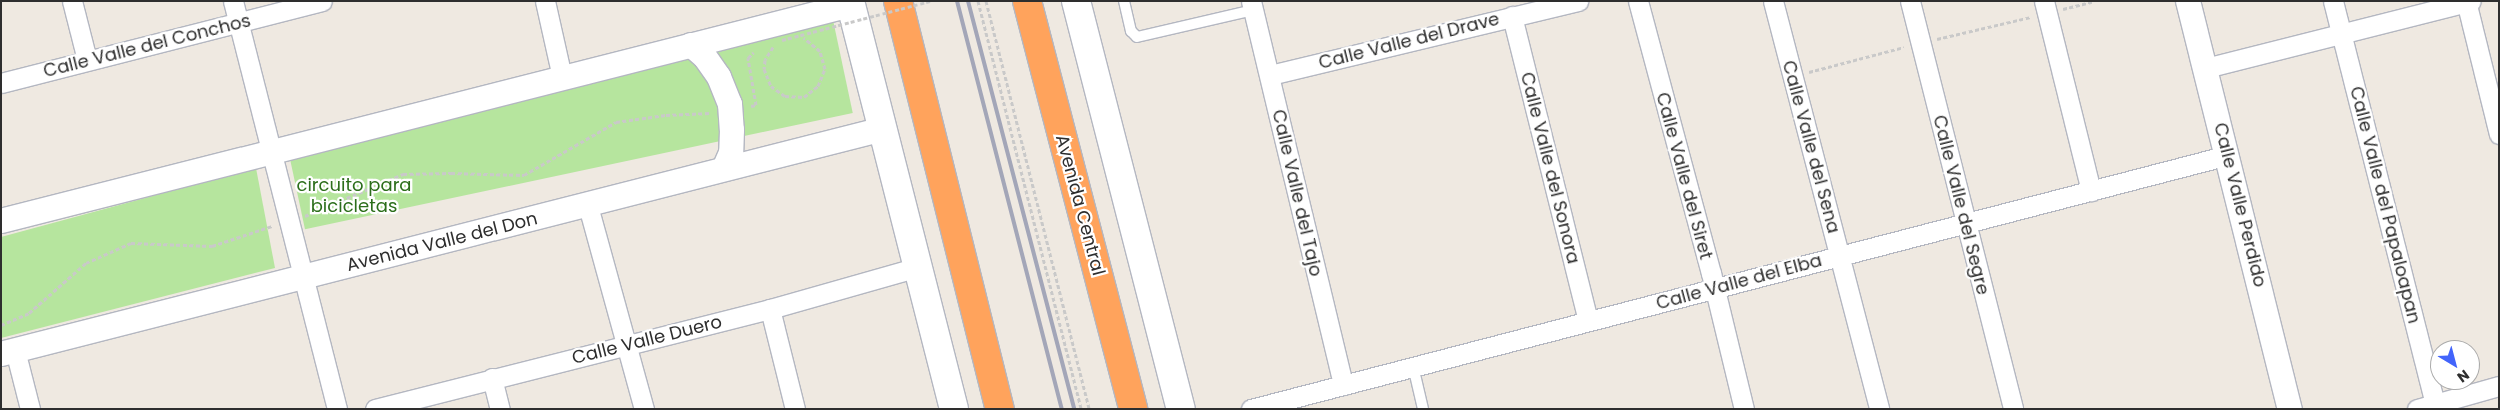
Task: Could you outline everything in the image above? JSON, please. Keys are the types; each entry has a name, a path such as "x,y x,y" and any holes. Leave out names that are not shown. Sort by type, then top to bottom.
{"highway":[{"path":"898,1 1000,409"},
{"name":"Avenida Central","path":"1027,1 1133,409"}],"main road":[{"path":"1076,1 1181,409"},
{"path":"850,3 954,409"}],"street":[{"path":"72,1 87,60"},
{"path":"233,1 337,409"},
{"name":"Calle Valle del Conchos","path":"1,83 322,1"},
{"path":"545,1 562,77"},
{"name":"Calle Valle del Drave","path":"1270,75 1578,1"},
{"name":"Calle Valle del Siret","path":"1638,1 1744,409"},
{"name":"Calle Valle del Sena","path":"1773,1 1879,409"},
{"name":"Calle Valle del Segre","path":"1910,1 2013,409"},
{"name":"Calle Valle Perdido","path":"2188,1 2290,409"},
{"name":"Calle Valle del Papaloapan","path":"2333,1 2429,407"},
{"path":"2206,68 2468,2 2499,134"},
{"path":"1,221 850,3"},
{"name":"Calle Valle del Tajo","path":"1252,6 1343,385"},
{"path":"2046,7 2091,191"},
{"name":"Calle Valle del Sonora","path":"1512,16 1588,321"},
{"path":"691,45 705,57 719,77 730,104 731,153 724,169"},
{"name":"Avenida Valle del Don","path":"8,352 588,206 883,129"},
{"name":"Calle Valle del Elba","path":"1250,409 2228,156"},
{"path":"588,206 644,409"},
{"name":"Calle Valle Duero","path":"375,409 770,309 918,267"},
{"path":"770,309 795,409"},
{"path":"8,352 30,409"},
{"path":"492,378 500,409"},
{"path":"2429,407 2499,386"}],"lane":[{"path":"1124,1 1132,31 1137,37 1252,6"},
{"path":"1412,366 1423,409"}],"path":[{"path":"776,39 793,33 814,44 820,51 824,60 823,78 812,92 804,97 794,98 777,93 766,78 765,60 769,52 782,40 931,1"},
{"path":"978,1 1081,409"},
{"path":"986,1 1089,409"},
{"path":"1792,76 1921,43 2046,7 2094,1"},
{"path":"1,325 28,313 86,263 131,243 212,246 325,209 403,174 524,175 616,122 666,115 731,112 756,105 748,58 759,48"}],"green space":[{"name":"circuito para bicicletas","path":"833,20 853,113 305,229 285,136"},
{"name":"circuito para bicicletas","path":"256,168 275,268 1,338 1,237"}],"railway":[{"path":"957,1 1062,409"},
{"path":"968,1 1074,409"}]}
